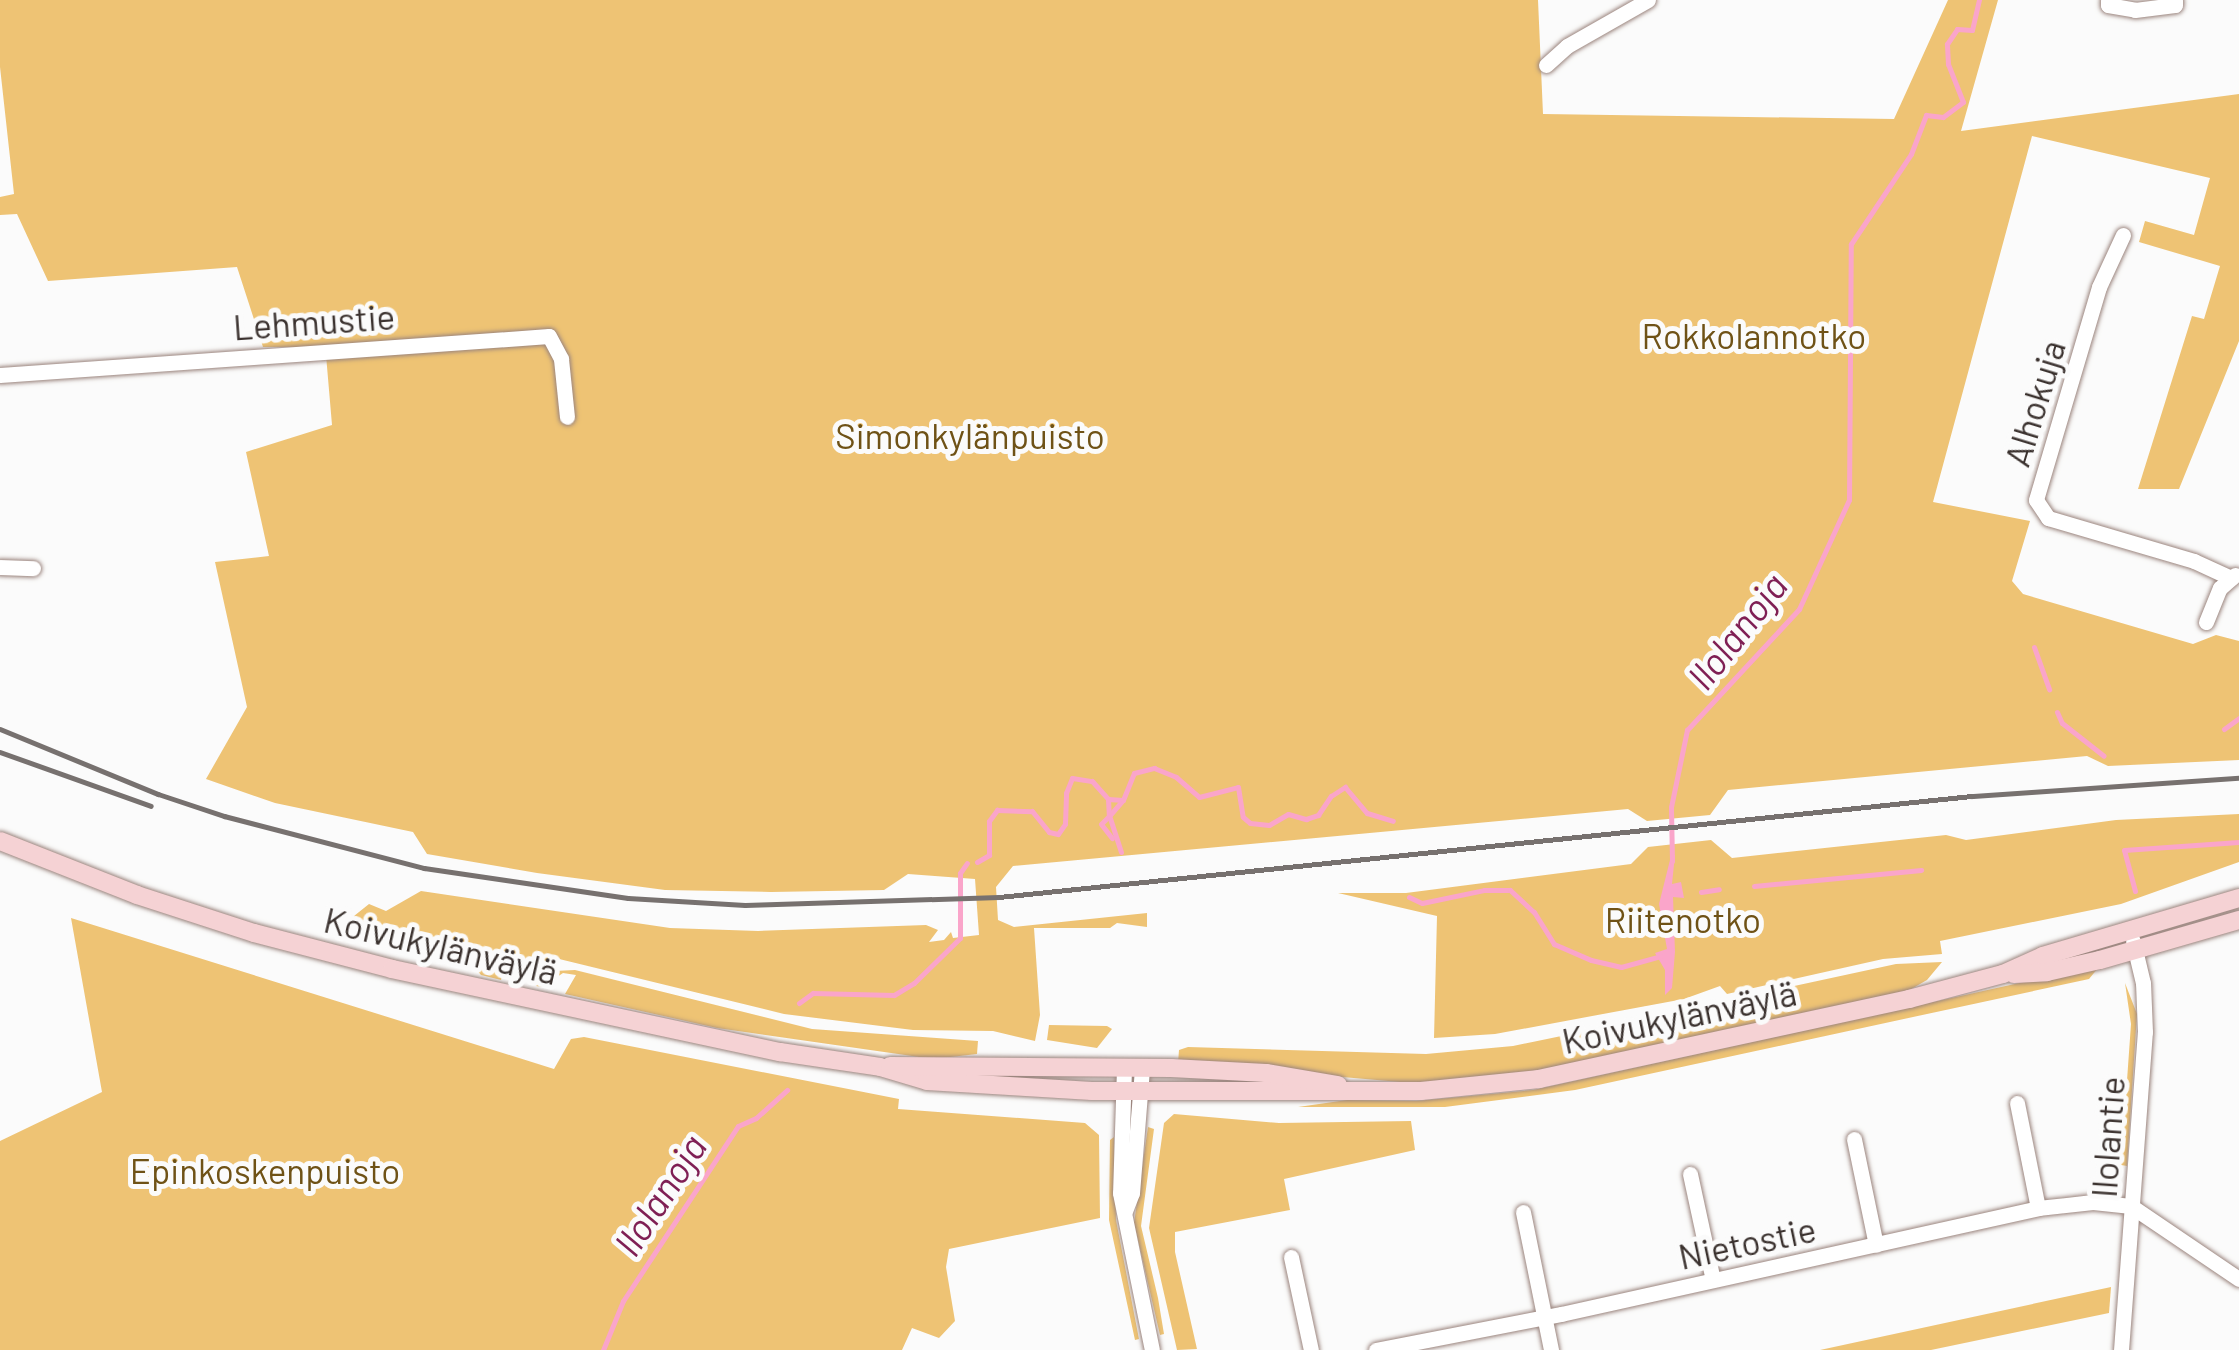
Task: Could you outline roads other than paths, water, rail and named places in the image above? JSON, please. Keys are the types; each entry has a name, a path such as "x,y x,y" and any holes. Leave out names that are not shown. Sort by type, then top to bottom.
{"main road":[{"name":"Koivukylänväylä","path":"0,841 137,895 319,951 741,1044 880,1066 927,1080 1131,1091 1309,1094 1466,1089 1539,1079 1909,999 2003,974 2130,929 2239,898"},
{"name":"Koivukylänväylä","path":"2003,974 2046,972 2239,920"},
{"name":"Koivukylänväylä","path":"880,1066 925,1063 1266,1073 1364,1090"}],"street":[{"path":"1546,65 1567,46 1648,0"},
{"path":"2108,0 2108,5 2135,10 2175,5 2174,0"},
{"name":"Alhokuja","path":"2124,235 2099,287 2036,500 2048,518 2061,524 2235,576"},
{"name":"Lehmustie","path":"0,375 548,336 561,360 567,417"},
{"path":"0,567 33,568"},
{"path":"2206,622 2220,588 2235,576"},
{"name":"Ilolantie","path":"2120,1350 2145,1004 2130,929"},
{"path":"1133,1068 1132,1192 1125,1211 1152,1350"},
{"path":"2017,1103 2038,1208"},
{"path":"1854,1139 1876,1244"},
{"path":"1690,1174 1713,1280"},
{"name":"Nietostie","path":"1376,1350 2038,1208 2093,1202 2131,1206"},
{"path":"2131,1206 2239,1279"},
{"path":"1523,1212 1552,1350"},
{"path":"1291,1256 1311,1350"}],"waterway":[{"name":"Ilolanoja","path":"1672,861 1671,807 1687,730 1799,609 1849,500 1851,244 1911,154 1926,115 1943,117 1963,102 1948,64 1947,44 1957,29 1972,30 1979,0"},
{"path":"2034,647 2049,689"},
{"path":"2057,712 2062,723 2104,756"},
{"path":"2224,729 2239,718"},
{"name":"Ilolanoja","path":"977,862 989,855 989,821 997,810 1032,811 1049,832 1058,834 1065,824 1066,793 1072,778 1092,781 1108,799 1123,800 1134,773 1154,768 1176,777 1199,797 1238,787 1243,817 1250,823 1269,825 1288,814 1306,819 1318,815 1331,796 1345,787 1367,813 1393,821"},
{"path":"1108,799 1109,816 1101,824 1112,838"},
{"path":"1121,852 1109,816 1123,800"},
{"path":"2135,891 2124,850 2239,842"},
{"name":"Ilolanoja","path":"799,1003 813,993 894,995 914,983 960,938 960,873 967,863"},
{"path":"1754,886 1921,870"},
{"path":"1701,892 1719,889"},
{"name":"Ilolanoja","path":"1409,897 1422,903 1484,890 1510,890 1534,912 1554,944 1591,960 1621,967 1661,956"},
{"path":"1670,1024 1670,1035"},
{"name":"Ilolanoja","path":"603,1350 623,1301 738,1126 756,1118 787,1090"}],"railway":[{"path":"0,729 158,794 224,816 424,868 628,898 745,905 999,897 1972,796 2239,778"},
{"path":"0,752 151,806"}],"park label":[{"name":"Rokkolannotko","path":"1754,335"},
{"name":"Simonkylänpuisto","path":"970,435"},
{"name":"Riitenotko","path":"1683,919"},
{"name":"Epinkoskenpuisto","path":"265,1170"}]}
